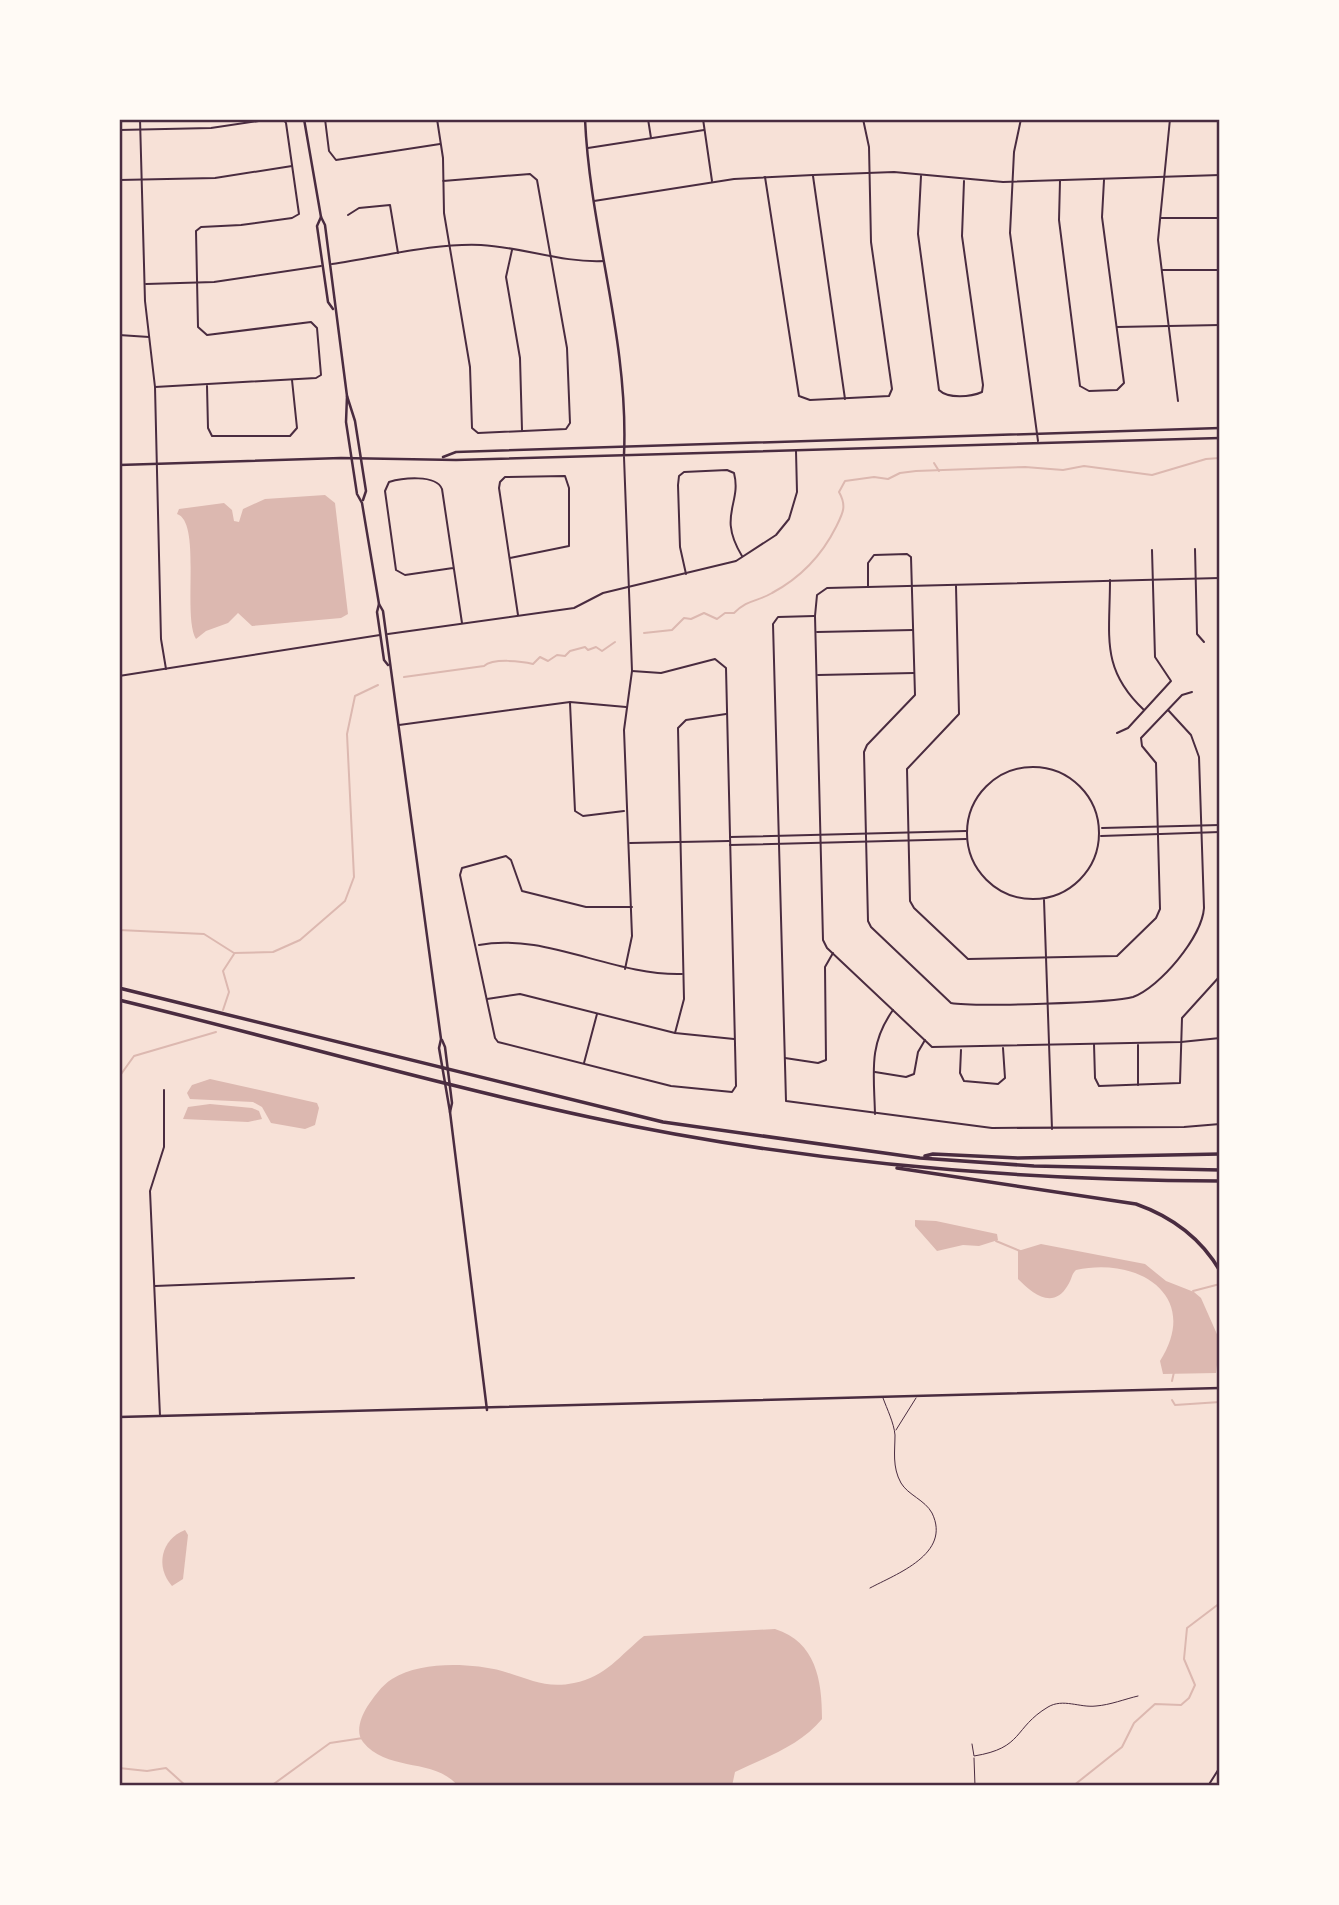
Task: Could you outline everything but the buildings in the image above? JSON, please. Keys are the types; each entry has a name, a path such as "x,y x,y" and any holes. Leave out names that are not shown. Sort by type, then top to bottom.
{"highway":[{"path":"119,988 663,1122 920,1158 1034,1166 1220,1170"},
{"path":"119,1000 590,1117 678,1134 892,1166 1031,1176 1220,1181"},
{"path":"920,1158 933,1154 1018,1158 1220,1154"},
{"path":"892,1166 907,1171 1136,1204 1159,1213 1186,1231 1220,1270"}],"main road":[{"path":"304,119 321,218 325,225 337,302 334,310"},
{"path":"585,119 594,201 621,351 624,455"},
{"path":"321,218 317,226 328,302 334,310 347,397 366,491 362,503"},
{"path":"323,266 331,264"},
{"path":"347,397 346,422 357,494 362,503 379,604 387,634 389,667 441,1039 445,1047 452,1103 450,1112"},
{"path":"443,457 456,452 1220,428"},
{"path":"119,465 352,458 443,457 456,460 1220,438"},
{"path":"379,604 377,612 380,635 384,660 389,667"},
{"path":"441,1039 439,1048 446,1104 450,1112 487,1410"},
{"path":"119,1417 487,1410 1220,1388"}],"street":[{"path":"140,119 145,284 155,387 161,639 166,669"},
{"path":"119,130 218,127 272,119"},
{"path":"155,387 316,379 323,372 314,324 306,321 204,334 198,327 195,235 201,227 246,225 292,218 299,214 286,123 283,119"},
{"path":"325,119 330,151 336,160 441,144"},
{"path":"437,119 441,144 444,213 469,359 472,428 478,433 562,430 569,423 567,348 538,182 534,176 443,181"},
{"path":"648,119 651,139"},
{"path":"703,119 712,182"},
{"path":"765,177 797,393 805,400 884,398 892,391 871,242 870,173 863,119"},
{"path":"1038,442 1010,233 1012,181 1021,120 1103,119"},
{"path":"1170,119 1157,240 1178,401"},
{"path":"1192,119 1220,121"},
{"path":"587,149 704,130"},
{"path":"119,180 215,178 293,166"},
{"path":"594,201 712,182 765,177 870,173 1012,181 1220,174"},
{"path":"813,175 845,399"},
{"path":"921,175 918,234 939,390 949,396 976,395 982,392 983,385 962,236 964,180"},
{"path":"1060,180 1059,220 1080,386 1084,390 1122,388 1117,327 1102,217 1104,179"},
{"path":"348,215 359,208 390,205 398,254"},
{"path":"1160,218 1220,218"},
{"path":"331,264 480,245 551,259 605,261"},
{"path":"512,250 506,277 520,358 522,431"},
{"path":"145,284 196,282 323,266"},
{"path":"1161,271 1220,270"},
{"path":"1117,327 1220,325"},
{"path":"119,335 151,337"},
{"path":"206,385 208,428 212,436 290,436 297,428 292,379"},
{"path":"387,634 574,608 603,593 686,574 743,557 776,535 792,513 797,492 796,450"},
{"path":"624,455 632,671 627,708 626,811 632,941 625,969"},
{"path":"686,574 681,553 678,485 679,476 684,472 727,470 734,473 730,527 743,557"},
{"path":"510,558 569,547 569,488 565,476 501,479 499,488 518,616"},
{"path":"453,568 405,575 396,570 385,491 389,482 439,482 453,568 462,624"},
{"path":"1195,549 1197,634 1204,642"},
{"path":"1118,733 1128,728 1168,686 1171,678 1155,657 1152,550"},
{"path":"868,587 868,564 877,554 909,555 913,585 914,699 864,749 869,924 947,1000 958,1004 1132,997 1152,984 1192,942 1203,914 1199,753 1188,731 1168,710"},
{"path":"1220,578 824,588 816,598 824,940 833,953 932,1047 1181,1042 1220,1038"},
{"path":"1110,580 1114,673 1124,690 1144,711"},
{"path":"956,584 959,714 908,769 909,840 911,904 966,958 1117,956 1156,918 1160,909 1156,763 1142,746 1141,740 1182,695 1192,692"},
{"path":"816,616 781,617 773,622 785,1096 788,1102 970,1127 1052,1130 1220,1124"},
{"path":"816,632 914,630"},
{"path":"119,676 380,635"},
{"path":"632,671 661,673 719,660 726,668 736,1086 728,1094 671,1086 498,1042 494,1036 461,871 464,867 503,856 511,860 522,891 586,907 632,907"},
{"path":"817,675 915,673"},
{"path":"398,725 569,702 596,702 627,708"},
{"path":"569,702 575,811 583,816 626,811"},
{"path":"676,1033 684,999 678,728 686,720 727,714"},
{"path":"1027,767 1051,769 1074,781 1089,797 1100,828 1095,858 1083,877 1064,892 1044,899 1020,898 993,886 975,866 967,839 970,813 985,788 1007,772 1027,767"},
{"path":"1100,828 1220,825"},
{"path":"629,843 778,835 967,831"},
{"path":"1100,836 1220,832"},
{"path":"730,845 967,839"},
{"path":"1044,899 1052,1130"},
{"path":"478,946 515,941 650,975 683,974"},
{"path":"784,1058 818,1063 826,1059 825,967 833,953"},
{"path":"1094,1044 1096,1081 1099,1086 1180,1083 1182,1018 1220,976"},
{"path":"487,999 520,994 676,1033 735,1039"},
{"path":"875,1115 873,1055 878,1035 894,1010"},
{"path":"584,1064 597,1014"},
{"path":"874,1072 905,1077 914,1074 918,1052 925,1040"},
{"path":"1138,1043 1139,1086"},
{"path":"961,1048 961,1079 968,1083 998,1084 1005,1078 1003,1047"},
{"path":"160,1417 150,1191 164,1147 164,1090"},
{"path":"154,1286 354,1278"},
{"path":"1208,1786 1220,1766"}],"lane":[{"path":"870,1588 916,1564 934,1539 935,1524 931,1513 900,1482 894,1454 895,1432 883,1398"},
{"path":"895,1432 916,1398"},
{"path":"974,1756 1007,1748 1050,1706 1064,1703 1096,1706 1138,1696"},
{"path":"972,1744 975,1786"}],"shaded area":[{"path":"325,495 335,503 348,614 341,618 252,626 238,613 228,623 206,631 196,639 192,627 189,534 184,521 177,514 179,509 224,503 232,510 234,521 239,522 243,509 265,499"},
{"path":"210,1079 317,1103 319,1108 315,1125 305,1129 271,1123 262,1107 253,1102 190,1099 187,1093 192,1085"},
{"path":"210,1104 252,1108 259,1111 262,1119 248,1122 183,1119 188,1107"},
{"path":"915,1220 936,1221 997,1234 998,1240 979,1246 963,1245 937,1251 915,1226"},
{"path":"1041,1244 1145,1264 1166,1281 1194,1292 1201,1298 1220,1341 1216,1373 1163,1374 1160,1361 1171,1338 1173,1317 1168,1300 1157,1286 1140,1275 1121,1269 1099,1267 1076,1270 1068,1285 1056,1297 1043,1297 1030,1290 1018,1279 1018,1251"},
{"path":"185,1530 188,1535 183,1579 172,1586 163,1570 163,1554 170,1540"},
{"path":"775,1629 800,1643 814,1664 820,1690 822,1719 793,1744 735,1772 732,1786 458,1786 437,1771 398,1762 373,1752 359,1734 365,1711 381,1688 392,1679 417,1669 446,1665 475,1666 538,1682 564,1685 585,1680 604,1671 644,1636"}],"waterway":[{"path":"644,633 672,630 684,618 691,619 704,613 717,619 725,613 734,613 792,580 817,556 841,518 843,501 839,492 845,481 874,477 888,479 900,473 916,471 1025,467 1063,470 1084,466 1152,475 1206,459 1220,458"},
{"path":"934,463 939,471"},
{"path":"404,677 484,666 501,661 533,664 540,657 548,661 557,655 565,656 570,651 585,647 588,650 596,647 602,651 615,642"},
{"path":"119,930 204,934 234,953 273,952 300,940 345,901 354,877 347,734 355,696 378,685"},
{"path":"223,1010 229,992 223,971 234,954"},
{"path":"119,1077 134,1056 216,1032"},
{"path":"996,1241 1020,1251"},
{"path":"1193,1291 1220,1284"},
{"path":"1172,1381 1174,1372"},
{"path":"1172,1400 1175,1405 1220,1402"},
{"path":"1073,1786 1122,1747 1134,1723 1155,1704 1181,1705 1189,1698 1195,1685 1184,1659 1187,1628 1220,1603"},
{"path":"271,1786 330,1743 363,1738"},
{"path":"119,1768 147,1771 166,1768 186,1786"}]}
